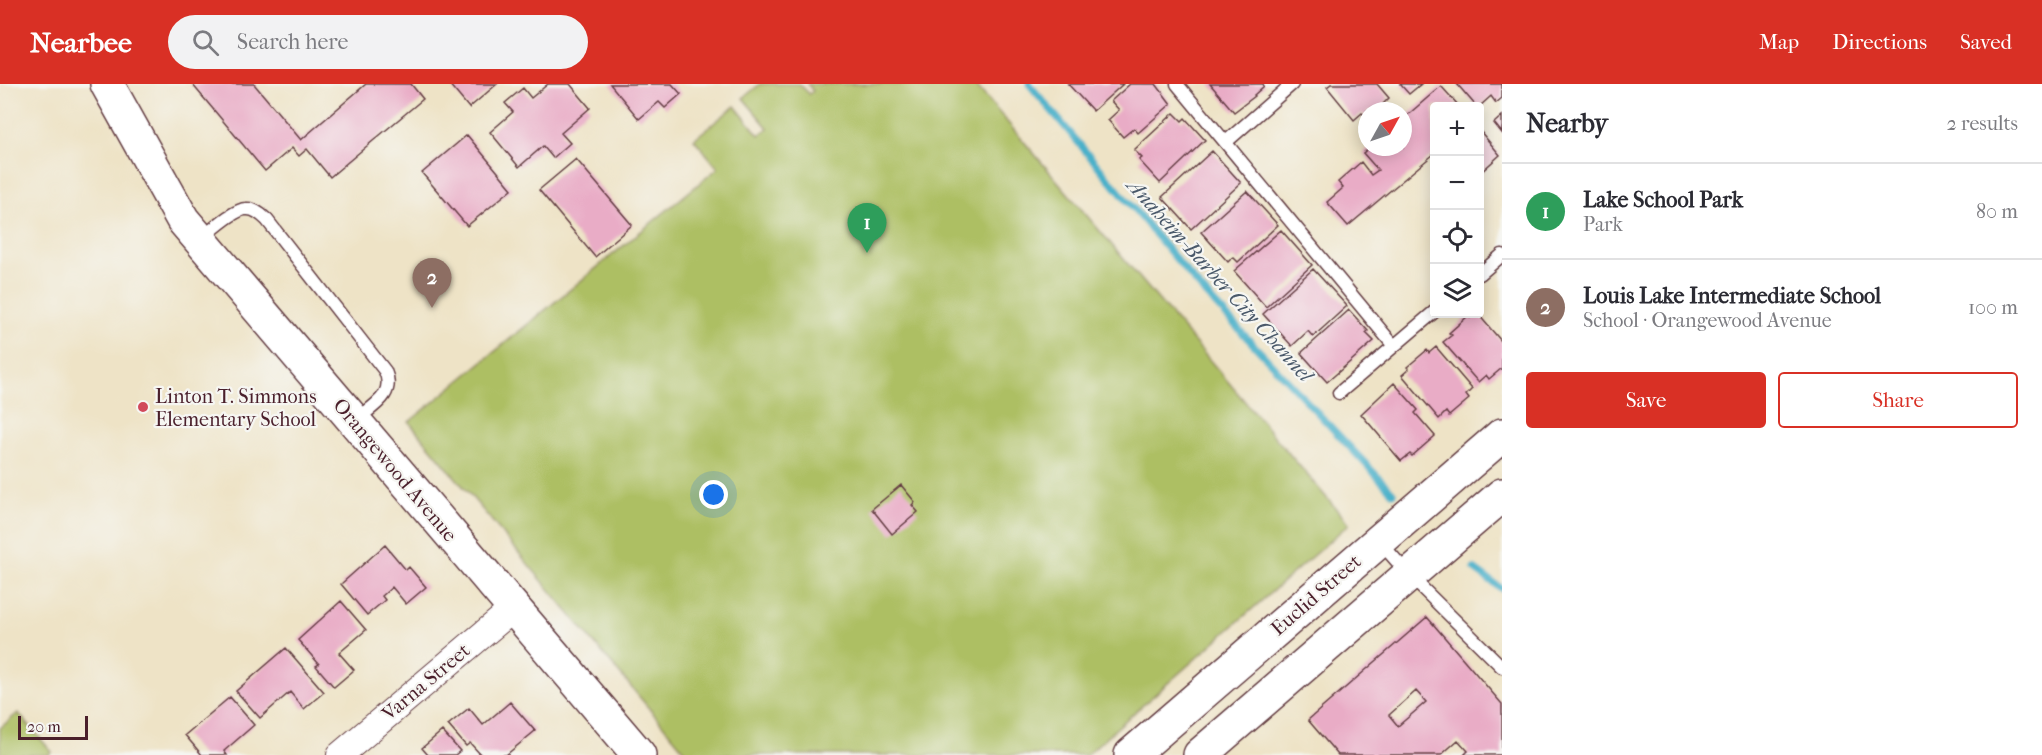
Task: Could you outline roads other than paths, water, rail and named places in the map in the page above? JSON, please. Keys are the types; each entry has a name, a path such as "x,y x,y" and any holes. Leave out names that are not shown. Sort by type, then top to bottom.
{"main road":[{"name":"Orangewood Avenue","path":"107,84 183,220 639,755"},
{"name":"Euclid Street","path":"1131,755 1502,435"},
{"path":"1200,755 1502,495"}],"street":[{"name":"Varna Street","path":"340,755 513,609"}],"lane":[{"path":"1177,84 1394,346"},
{"path":"1226,142 1292,84"},
{"path":"200,240 236,213 246,209 258,212 267,220 385,371 389,388 384,396 354,421"},
{"path":"1484,271 1499,262"},
{"path":"1339,393 1430,315"},
{"path":"1379,541 1409,575 1502,667"}],"waterway":[{"name":"Anaheim-Barber City Channel","path":"1029,84 1203,291 1393,493"},
{"name":"Anaheim-Barber City Channel","path":"1474,569 1502,589"}],"place":[{"name":"Lake School Park","path":"867,253"},
{"name":"Louis Lake Intermediate School","path":"432,308"},
{"name":"Linton T. Simmons Elementary School","path":"143,407"}]}
